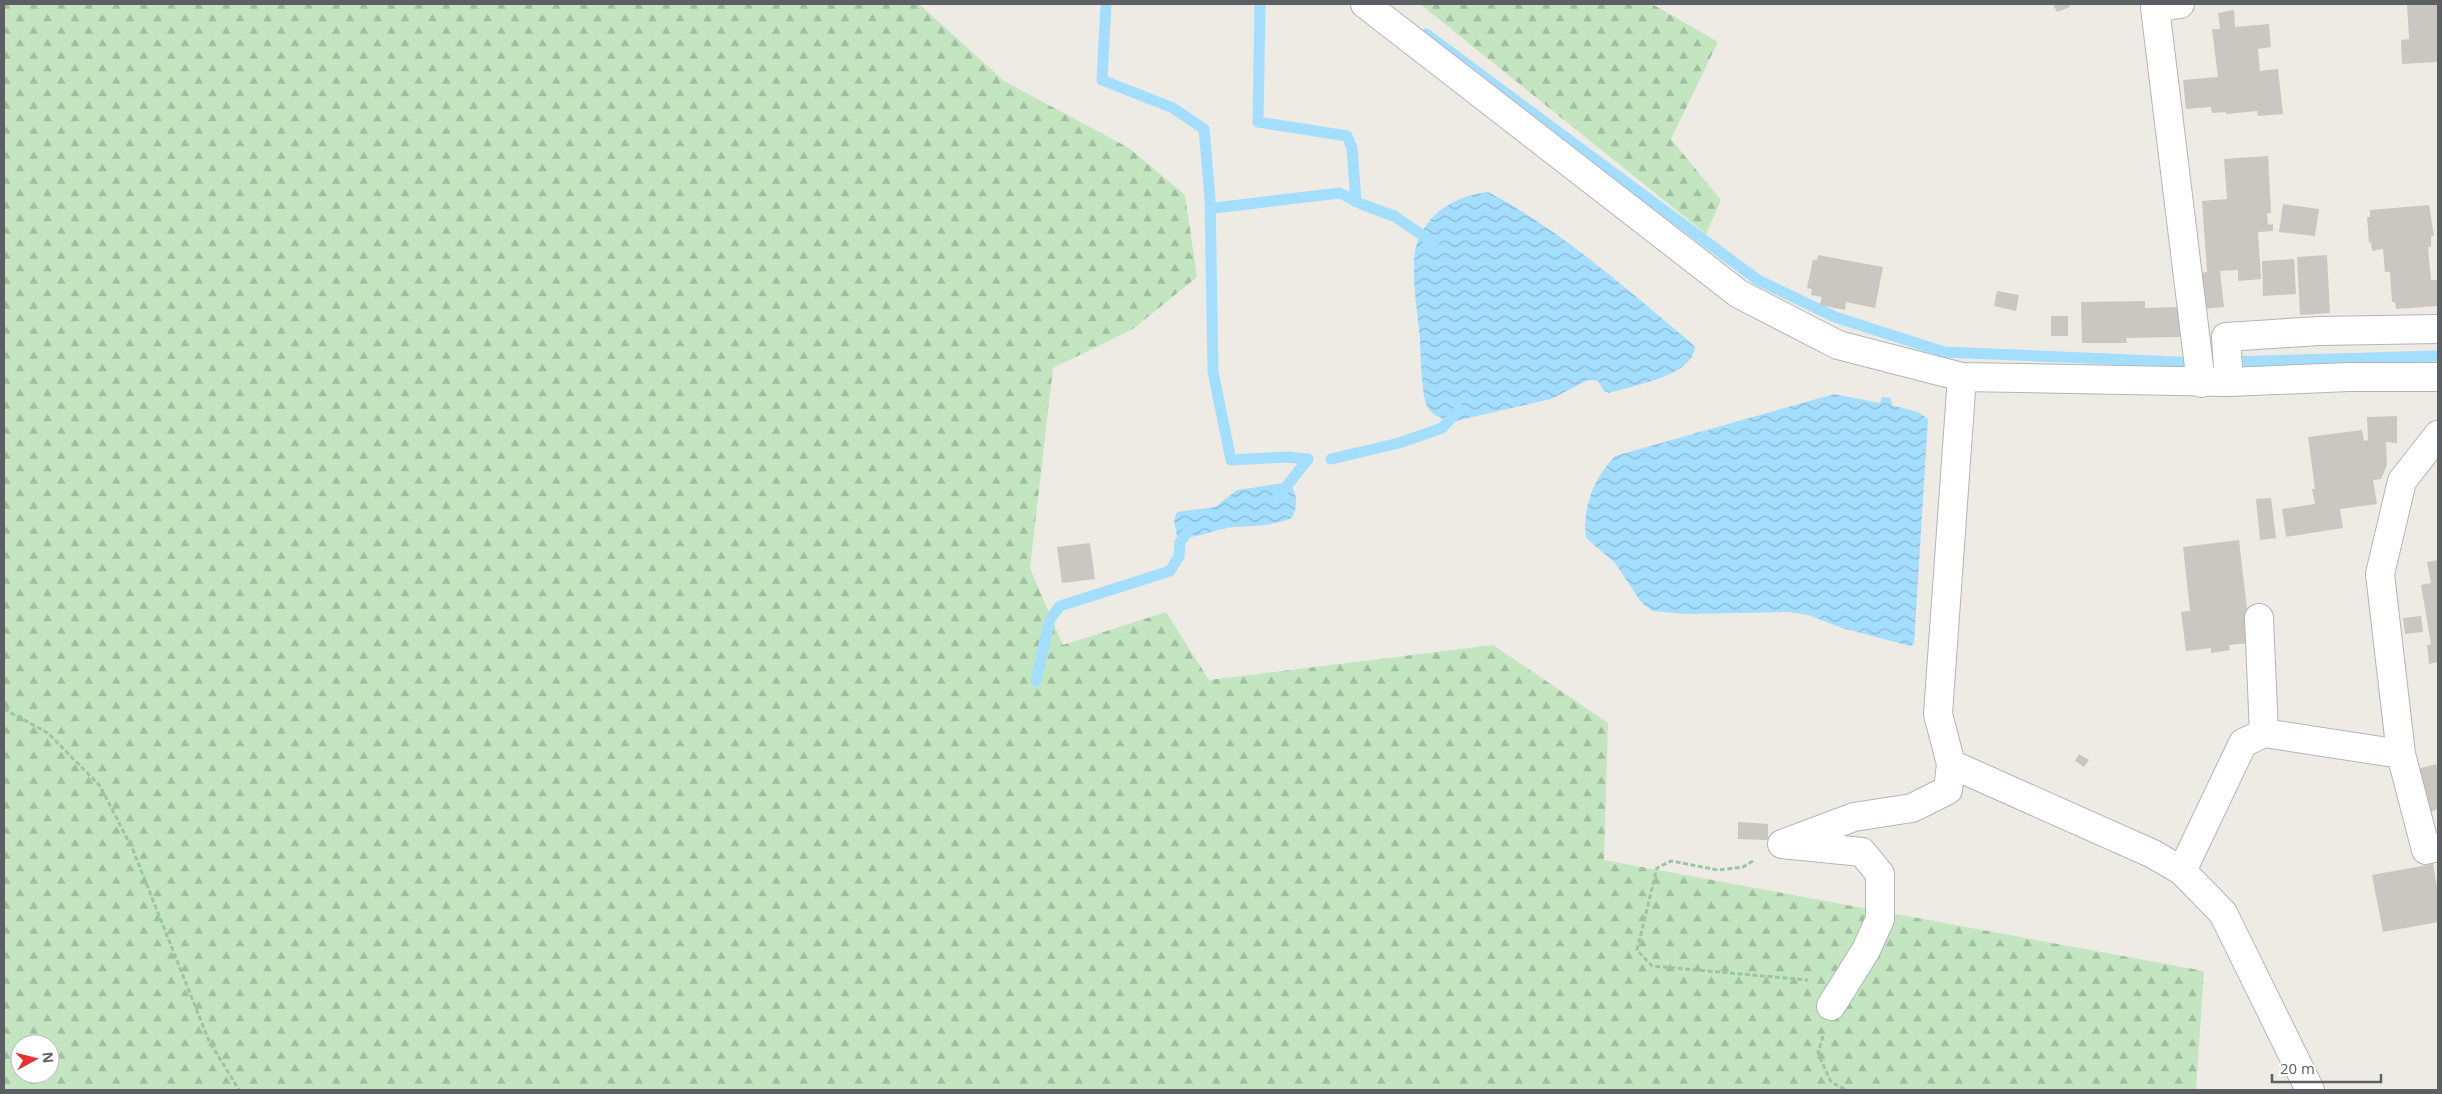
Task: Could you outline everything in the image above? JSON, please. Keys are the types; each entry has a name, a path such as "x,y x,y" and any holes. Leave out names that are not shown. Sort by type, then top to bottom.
{"street":[{"path":"1365,4 1739,294 1838,345 1962,377 2228,368 2349,377 2438,377"},
{"path":"2180,4 2155,8 2199,369"},
{"path":"2228,368 2226,337 2319,331 2438,330"},
{"path":"1782,844 1854,818 1912,808 1948,790 1951,764 1938,714 1962,377"},
{"path":"2438,435 2402,481 2380,574 2401,754 2426,850 2438,847"},
{"path":"2259,618 2264,733"},
{"path":"2182,871 2243,743 2264,733 2401,754"},
{"path":"1951,764 2153,854 2182,871 2223,913 2310,1090"},
{"path":"1782,844 1862,852 1880,874 1880,919 1866,950 1831,1006"}],"path":[{"path":"4,709 48,732 100,786 133,850 209,1041 239,1090"},
{"path":"1782,844 1743,867 1718,870 1671,861 1657,868 1637,950 1652,966 1846,983"},
{"path":"1831,1006 1818,1053 1832,1082 1846,1090"}],"green space":[{"path":"4,4 919,4 1004,81 1129,148 1185,195 1197,277 1133,329 1053,368 1030,568 1063,645 1166,612 1209,680 1493,645 1608,723 1604,860 2204,971 2196,1090 4,1090"},
{"path":"1420,4 1652,4 1718,42 1671,139 1721,200 1706,234"}],"water":[{"path":"1488,192 1541,224 1616,280 1695,347 1692,357 1674,372 1661,378 1609,393 1604,391 1598,381 1588,380 1551,399 1451,422 1433,413 1428,408 1423,385 1414,283 1416,249 1420,235 1427,223 1437,213 1460,199"},
{"path":"1834,394 1880,403 1882,397 1891,398 1892,405 1918,412 1928,419 1914,644 1910,646 1842,628 1808,615 1788,612 1686,614 1652,611 1641,602 1615,563 1586,538 1586,515 1591,494 1601,474 1615,456"},
{"path":"1289,483 1295,496 1296,504 1292,518 1270,524 1227,528 1199,536 1177,536 1174,521 1177,512 1215,507 1237,490"}],"building":[{"path":"2053,4 2069,4 2070,7 2057,12"},
{"path":"2407,4 2438,4 2438,62 2402,64 2401,40 2409,39"},
{"path":"2234,10 2235,27 2269,24 2271,47 2258,49 2260,71 2278,69 2283,114 2258,116 2257,111 2226,114 2226,112 2212,113 2211,107 2186,109 2183,80 2218,77 2212,29 2220,29 2218,13"},
{"path":"2268,156 2271,213 2267,213 2268,225 2273,224 2273,231 2258,232 2261,279 2238,281 2238,270 2220,271 2224,307 2204,309 2201,273 2207,272 2202,201 2227,199 2224,159"},
{"path":"2283,204 2319,209 2315,236 2279,232"},
{"path":"2429,205 2434,236 2431,236 2431,247 2428,247 2431,280 2438,280 2438,306 2396,309 2395,302 2392,302 2390,272 2385,272 2383,249 2372,251 2371,242 2369,242 2367,217 2370,217 2370,210"},
{"path":"1818,255 1883,267 1875,308 1846,302 1845,310 1820,305 1822,297 1811,295 1812,289 1807,288 1813,260 1817,260"},
{"path":"2327,255 2330,313 2300,315 2297,257"},
{"path":"2294,259 2296,294 2263,296 2262,261"},
{"path":"1997,291 2019,295 2016,311 1994,306"},
{"path":"2145,301 2145,308 2179,307 2180,337 2126,338 2127,343 2082,343 2081,302"},
{"path":"2051,316 2068,316 2068,336 2051,336"},
{"path":"2397,416 2397,443 2386,442 2387,465 2381,479 2373,480 2377,504 2340,509 2343,528 2286,537 2282,509 2315,504 2312,489 2315,489 2308,437 2362,430 2364,441 2368,440 2367,417"},
{"path":"2271,498 2276,538 2260,540 2256,499"},
{"path":"2239,540 2251,643 2229,645 2230,650 2211,653 2211,648 2186,651 2181,612 2190,611 2183,547"},
{"path":"1090,543 1095,579 1062,583 1057,547"},
{"path":"2438,560 2438,662 2429,664 2427,645 2431,644 2421,585 2431,583 2427,562"},
{"path":"2421,616 2423,632 2405,634 2403,618"},
{"path":"2079,754 2089,760 2084,767 2075,761"},
{"path":"2436,764 2438,773 2438,809 2430,812 2418,769"},
{"path":"1738,822 1768,824 1768,840 1738,839"},
{"path":"2433,864 2438,893 2438,922 2383,932 2372,875"}],"waterway":[{"path":"1106,4 1102,80 1173,108 1204,129 1210,198 1213,372 1231,460 1287,457 1308,459"},
{"path":"1260,4 1258,122 1347,136 1352,148 1356,202"},
{"path":"1426,34 1758,280 1835,317 1944,352 2200,363"},
{"path":"1214,208 1340,193 1361,204 1394,216 1434,243"},
{"path":"2226,362 2438,356"},
{"path":"1331,459 1399,443 1442,428 1459,410"},
{"path":"1278,494 1282,492 1308,459"},
{"path":"1036,681 1050,619 1060,606 1170,571 1179,556 1180,542 1191,527"}]}
